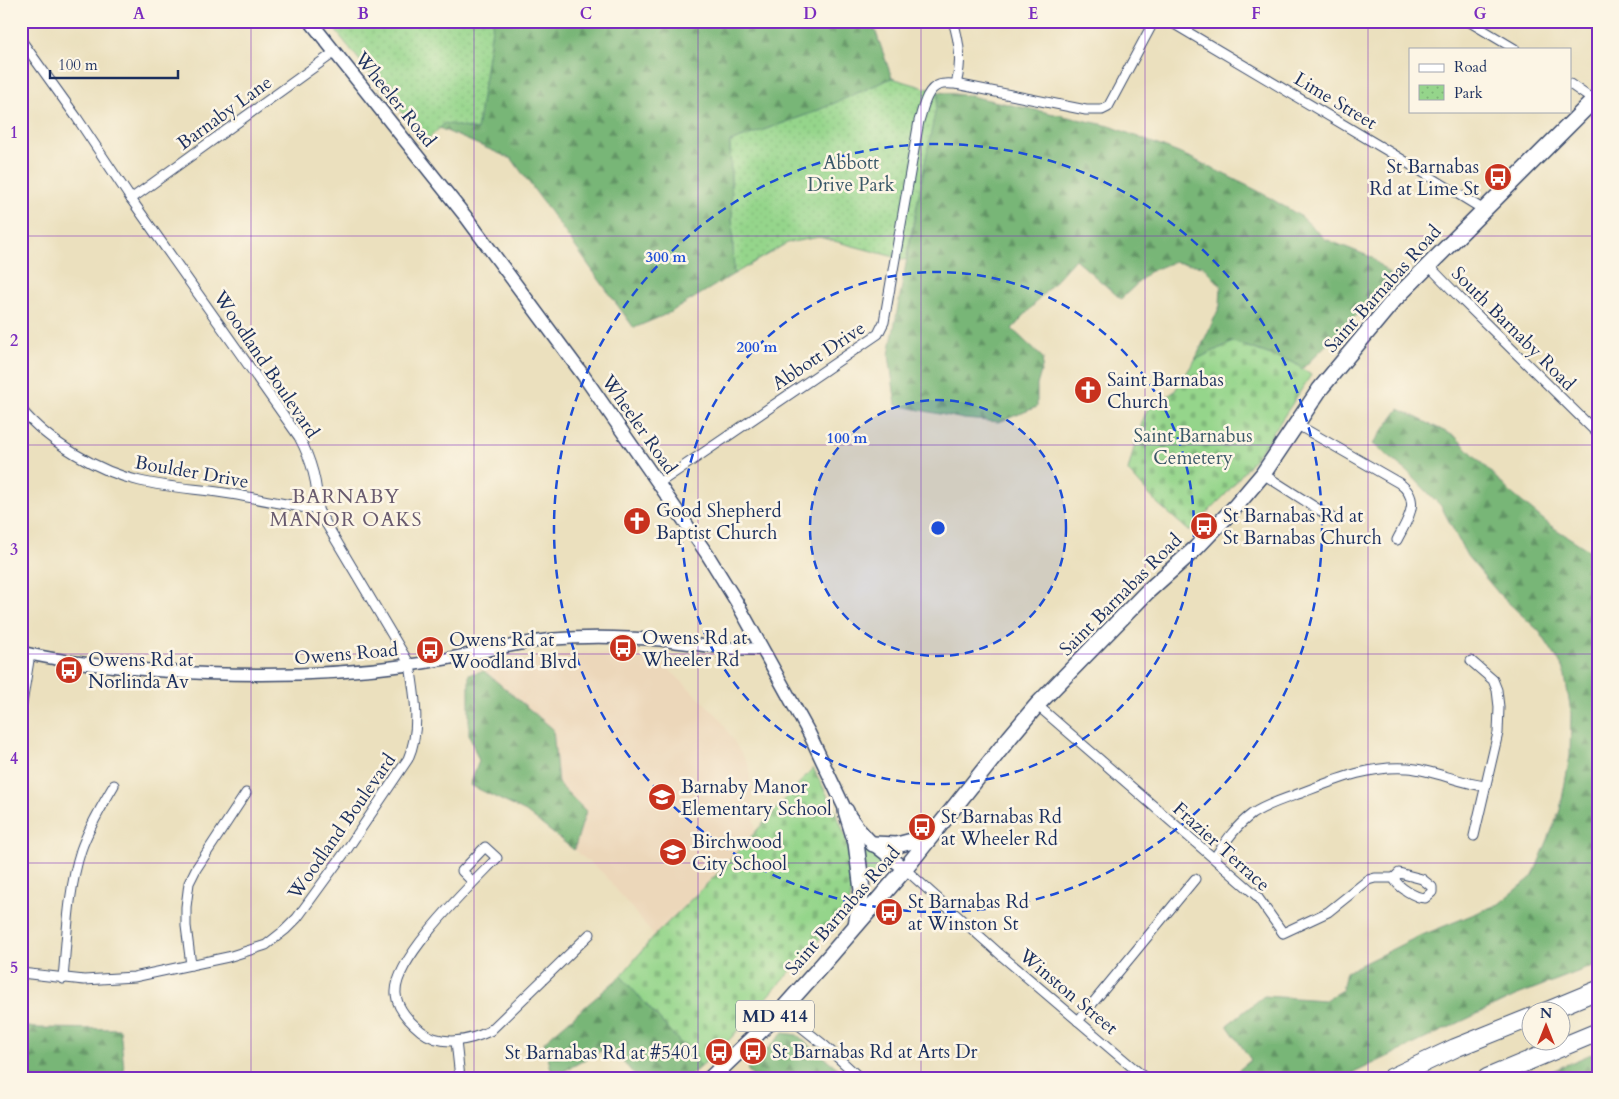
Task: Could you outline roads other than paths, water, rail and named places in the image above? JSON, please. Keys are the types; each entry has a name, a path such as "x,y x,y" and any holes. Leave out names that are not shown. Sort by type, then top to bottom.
{"highway":[{"path":"1569,1002 1598,990"},
{"path":"1391,1078 1455,1048 1522,1021"},
{"path":"1487,1078 1598,1032"}],"main road":[{"name":"Wheeler Road","path":"310,21 505,269 659,483 707,554 736,602 809,733 846,811 873,844 905,869"},
{"name":"Saint Barnabas Road","path":"711,1078 780,1011 856,926 905,869 1037,705 1147,592 1196,548 1235,507 1263,474 1320,389 1394,300 1595,98"},
{"path":"846,811 856,843 862,890 856,926"},
{"path":"873,844 897,845 931,836"}],"street":[{"path":"953,21 960,52 959,73 956,84 1086,110 1102,110 1108,107 1154,21"},
{"name":"Lime Street","path":"1169,21 1484,210"},
{"path":"1468,21 1513,48"},
{"name":"Woodland Boulevard","path":"21,40 299,437 312,464 318,492 318,510 410,665 416,733 413,750 398,776 348,848 297,918 266,945 251,951 191,965 127,977 84,980 21,974"},
{"name":"Barnaby Lane","path":"131,198 335,52"},
{"name":"Abbott Drive","path":"659,483 878,334 884,322 920,120 927,98 933,88 941,84 956,84"},
{"path":"1572,85 1595,98"},
{"name":"South Barnaby Road","path":"1429,266 1598,434"},
{"name":"Boulder Drive","path":"21,409 46,433 75,454 138,481 173,488 231,494 318,510"},
{"path":"1296,424 1399,483 1408,491 1411,498 1411,510 1397,540"},
{"path":"1263,474 1335,520"},
{"name":"Owens Road","path":"26,653 114,667 248,676 288,676 356,672 410,665 553,639 585,637 623,637 717,648 762,649"},
{"path":"21,710 26,653"},
{"path":"1471,661 1493,680 1497,690 1499,707 1498,733 1474,836"},
{"name":"Frazier Terrace","path":"1037,705 1256,894 1283,933 1328,912 1368,880 1394,878"},
{"path":"1214,857 1239,826 1264,808 1335,780 1369,770 1410,768 1471,785 1485,786"},
{"path":"63,979 67,935 76,871 81,850 91,826 114,785"},
{"path":"191,965 186,926 189,883 205,854 246,793"},
{"path":"473,882 462,871 485,847 497,858 455,901 419,945 406,963 396,987 396,995 402,1011 419,1030 431,1038 456,1041 471,1039 490,1031 590,934"},
{"name":"Winston Street","path":"905,869 1002,956 1145,1078"},
{"path":"1078,1020 1195,879"},
{"path":"780,1011 824,1045 860,1078"},
{"path":"456,1041 460,1078"}],"place":[{"name":"St Barnabas Rd at Lime St","path":"1498,177"},
{"name":"Saint Barnabas Church","path":"1088,390"},
{"name":"Good Shepherd Baptist Church","path":"637,521"},
{"name":"St Barnabas Rd at St Barnabas Church","path":"1204,526"},
{"name":"Owens Rd at Wheeler Rd","path":"623,648"},
{"name":"Owens Rd at Woodland Blvd","path":"430,650"},
{"name":"Owens Rd at Norlinda Av","path":"69,670"},
{"name":"Barnaby Manor Elementary School","path":"662,797"},
{"name":"St Barnabas Rd at Wheeler Rd","path":"922,827"},
{"name":"Birchwood City School","path":"673,852"},
{"name":"St Barnabas Rd at Winston St","path":"889,912"},
{"name":"St Barnabas Rd at Arts Dr","path":"753,1051"},
{"name":"St Barnabas Rd at #5401","path":"719,1052"}],"district":[{"name":"BARNABY MANOR OAKS","path":"346,508"}],"park label":[{"name":"Abbott Drive Park","path":"851,173"},
{"name":"Saint Barnabus Cemetery","path":"1193,446"}]}
